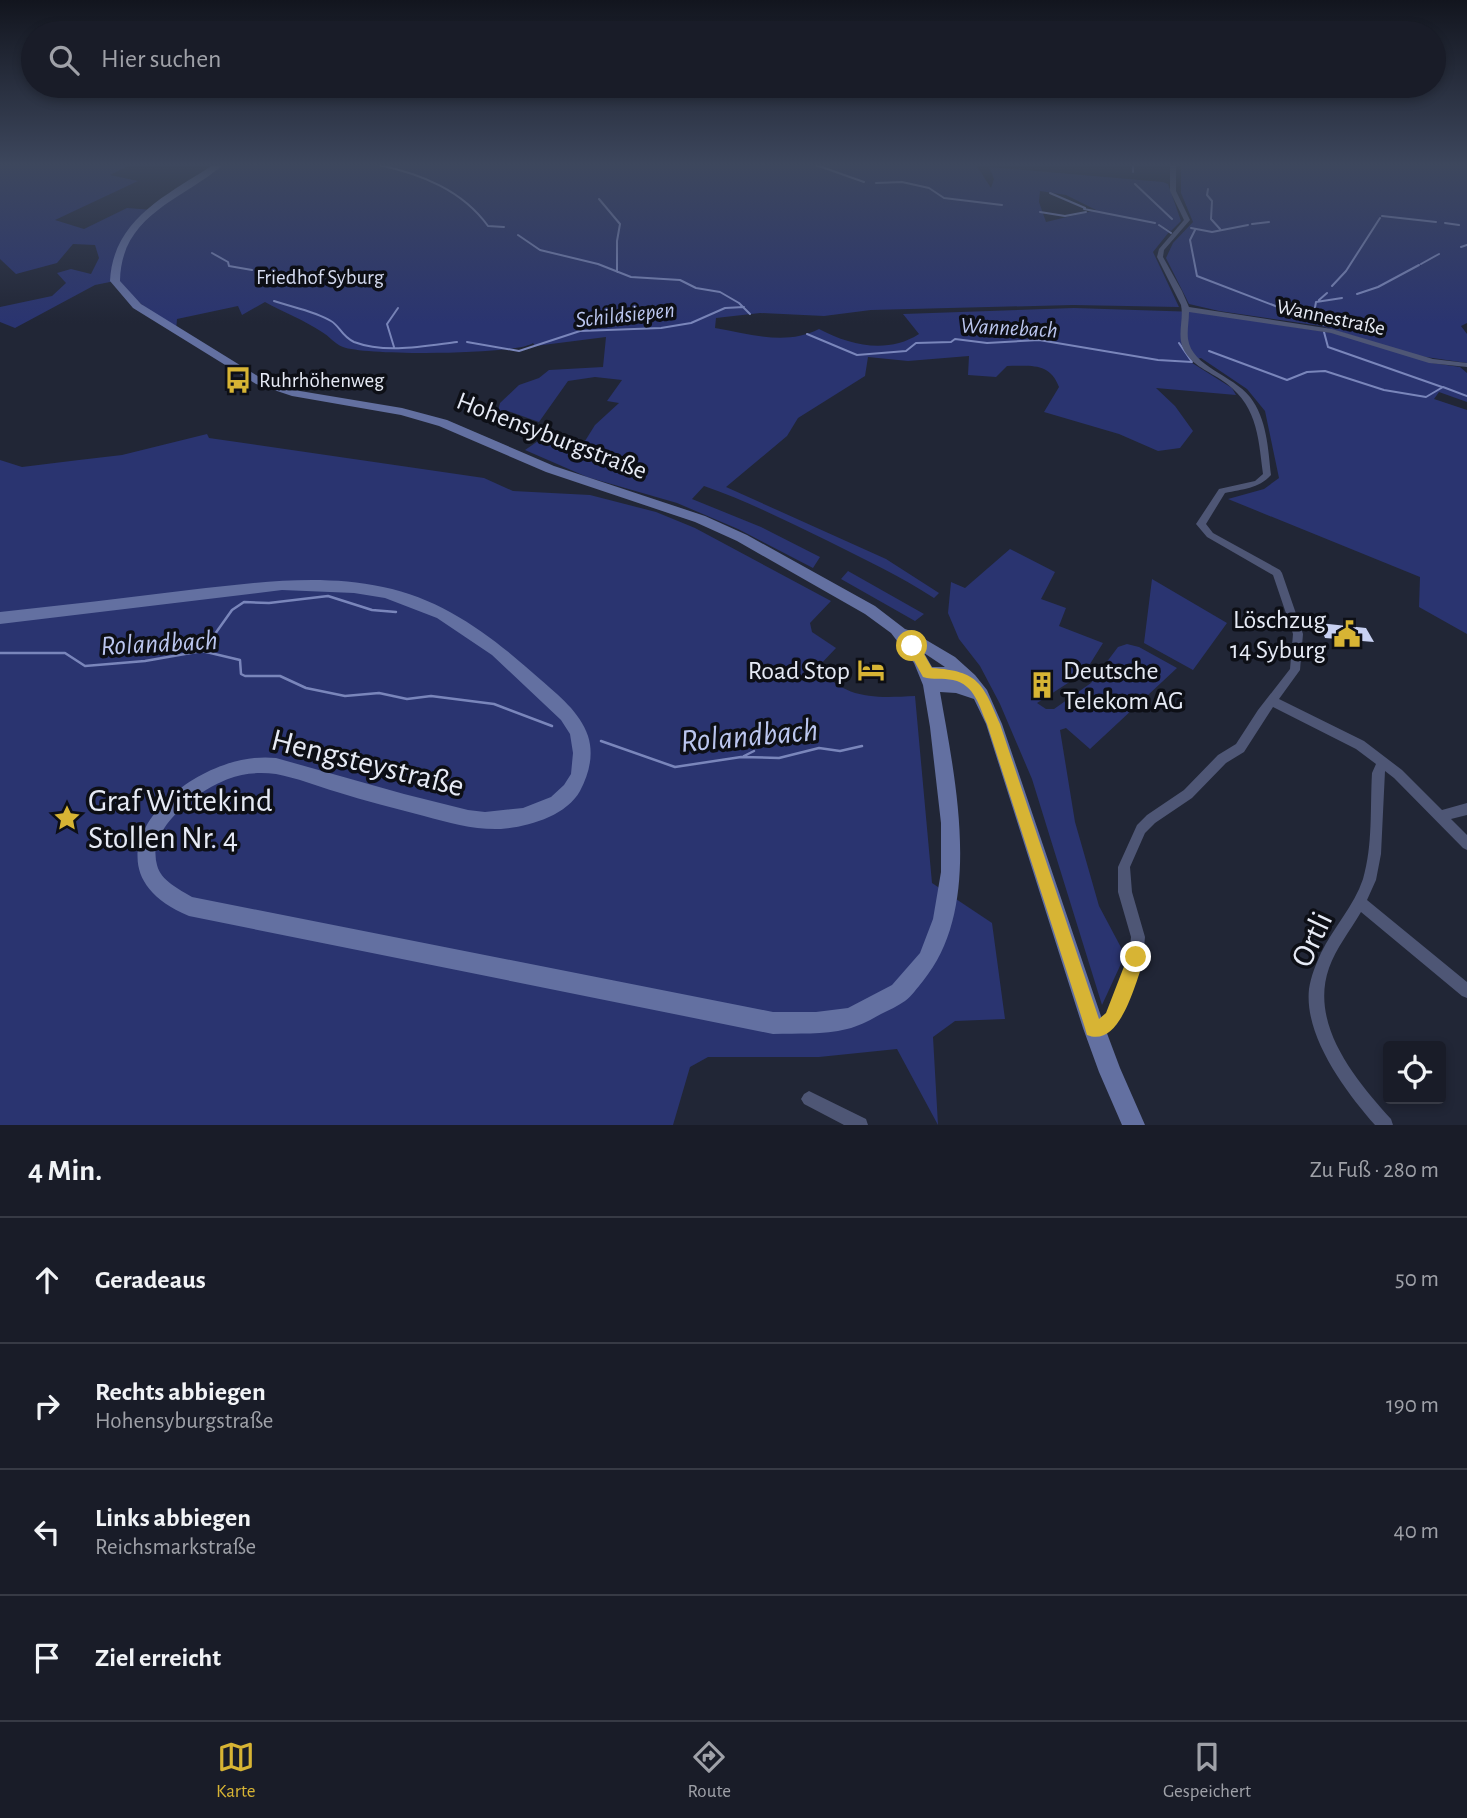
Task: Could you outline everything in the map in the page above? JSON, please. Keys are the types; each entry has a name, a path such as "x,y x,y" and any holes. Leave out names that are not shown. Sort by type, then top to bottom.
{"main road":[{"name":"Hohensyburgstraße","path":"146,218 124,240 114,263 115,281 137,306 249,377 272,387 305,395 402,412 443,423 574,478 701,519 797,569 870,610 897,629 912,646 929,679 948,809 950,860"},
{"name":"Hengsteystraße","path":"0,618 282,585 342,585 383,591 425,604 467,628 532,682 576,729 582,746 582,765 578,779 570,790 544,811 502,821 468,819 259,765 222,771 204,779 171,805 158,821 149,838 146,862 149,876 157,888 189,906 773,1023 832,1022 859,1015 882,1004 913,978 930,954 941,930 948,903 950,860"},
{"path":"897,629 953,664 978,690 993,724 1094,1028 1120,1095 1135,1125"},
{"path":"929,679 978,690"}],"street":[{"path":"1094,1028 1103,1026 1112,1019 1136,957 1138,937 1125,892 1124,867 1141,829 1188,794 1222,759 1240,748 1295,670 1297,640 1290,605 1280,579 1274,571 1210,535 1201,524 1222,491 1258,483 1267,475 1258,418 1252,403 1238,387 1201,365 1189,352 1183,337 1186,309 1160,257 1161,250 1186,218"},
{"name":"Wannestraße","path":"1186,309 1332,331 1432,361 1467,365"},
{"path":"1273,701 1342,735 1383,763 1467,844"},
{"name":"Ortli","path":"1383,763 1378,773 1370,879 1360,903 1320,970 1318,1009 1332,1051 1347,1079 1385,1125"},
{"path":"1440,817 1467,809"},
{"path":"1360,903 1467,991"},
{"path":"1120,1095 1121,1125"},
{"path":"808,1100 860,1125"}],"green space":[{"name":"Friedhof Syburg","path":"0,218 60,218 55,220 84,229 108,218 1044,218 1046,222 1065,218 1180,218 1181,221 1171,231 1159,225 1169,232 1153,252 1179,307 1073,305 871,310 824,316 760,313 716,318 715,328 781,338 819,329 844,340 882,346 895,344 919,334 903,314 1074,308 1198,312 1345,335 1432,363 1460,367 1467,373 1467,402 1439,392 1434,399 1467,410 1467,634 1419,607 1420,577 1228,499 1264,489 1279,478 1265,411 1247,389 1201,358 1189,361 1232,388 1236,395 1156,388 1175,406 1193,431 1180,448 1158,451 1119,434 1044,412 1059,387 1045,369 1007,366 996,377 968,375 969,356 908,361 868,357 865,376 798,418 787,436 726,487 886,559 939,593 934,598 813,534 704,486 692,499 761,527 820,557 813,568 738,529 677,503 587,477 525,450 544,437 585,441 595,425 619,403 607,401 622,380 595,377 568,381 539,422 505,410 496,419 500,403 519,385 539,378 549,370 603,367 606,337 535,346 533,343 521,347 472,352 357,350 340,346 315,328 265,302 242,315 238,306 177,319 176,331 115,281 95,285 15,328 0,322 0,307 52,296 66,283 57,273 71,269 91,274 99,258 95,245 73,244 57,263 16,274 0,259"},
{"path":"1191,218 1467,218 1467,323 1461,326 1467,334 1467,363 1419,356 1321,326 1189,304 1166,258 1173,243 1193,222"},
{"path":"207,434 209,438 484,478 513,491 590,495 656,512 695,528 831,601 810,623 812,632 836,648 818,667 839,686 862,695 915,696 932,883 992,923 1005,1019 955,1021 933,1037 938,1125 897,1049 819,1057 708,1057 690,1067 673,1125 0,1125 0,460 22,467 122,455"},
{"path":"1010,549 1055,572 1041,599 1066,608 1059,626 1103,643 1085,672 1037,703 1046,709 1054,709 1091,683 1118,647 1127,644 1139,647 1177,668 1090,749 1066,728 1060,730 1075,822 1099,906 1125,955 1102,1005 1032,779 1000,704 980,666 959,639 948,613 951,582 965,588"},
{"path":"848,571 924,614 915,621 841,579"},
{"path":"1152,579 1227,623 1193,670 1144,643"}],"building":[{"name":"Löschzug 14 Syburg","path":"1319,623 1366,628 1374,642 1325,638"}],"waterway":[{"name":"Wannebach","path":"481,218 488,226 504,227"},
{"path":"615,218 620,224 617,271"},
{"path":"1127,218 1155,223"},
{"path":"1211,218 1220,229"},
{"path":"1332,286 1346,271 1380,218"},
{"path":"1396,218 1436,222"},
{"path":"1252,224 1269,222"},
{"path":"1445,223 1459,225"},
{"path":"1159,225 1171,233"},
{"path":"1191,228 1212,232 1248,225"},
{"path":"1195,230 1190,240 1197,276 1278,307 1314,313"},
{"name":"Wannebach","path":"518,235 540,250 598,264 617,271"},
{"path":"1461,247 1467,245"},
{"name":"Schildsiepen","path":"212,253 228,262 229,266 252,270"},
{"path":"1421,264 1439,254"},
{"path":"1357,294 1378,287 1419,265"},
{"name":"Wannebach","path":"617,271 631,277 680,280 696,288 720,292 743,307"},
{"path":"1319,300 1327,293"},
{"path":"1314,313 1316,302 1342,298"},
{"name":"Schildsiepen","path":"274,301 325,318 334,323 350,340 366,346 405,348 457,342"},
{"name":"Schildsiepen","path":"467,342 519,351 580,331 661,328 691,323 725,308 743,307"},
{"name":"Wannebach","path":"743,307 750,314"},
{"path":"394,347 387,324 398,308"},
{"path":"1314,313 1323,325"},
{"path":"1324,332 1328,347 1442,387"},
{"name":"Wannebach","path":"807,334 857,355 906,351 916,343 951,342 955,339 987,343 1039,340 1158,360 1192,362 1179,343"},
{"name":"Wannebach","path":"1209,351 1287,380 1307,372 1325,371 1384,390 1426,397 1443,387 1467,396"},
{"path":"210,641 232,610 244,602 269,603 328,596 372,610 396,612"},
{"name":"Rolandbach","path":"0,653 65,653 85,666 145,661 202,651 240,660 241,674 245,676 280,676 306,688 345,696 379,693 407,699 431,696 494,704 552,726"},
{"name":"Rolandbach","path":"601,741 675,767 741,757 779,758 819,748 840,751 862,746"},
{"name":"Rolandbach","path":"744,756 754,751"}],"place":[{"name":"Ruhrhöhenweg","path":"238,380"},
{"name":"Löschzug 14 Syburg","path":"1347,634"},
{"name":"Road Stop","path":"871,670"},
{"name":"Deutsche Telekom AG","path":"1042,685"},
{"name":"Graf Wittekind Stollen Nr. 4","path":"67,818"}],"route":[{"path":"912,646 928,674 956,675 975,684 981,695 1094,1028 1103,1026 1112,1019 1136,957"}]}
